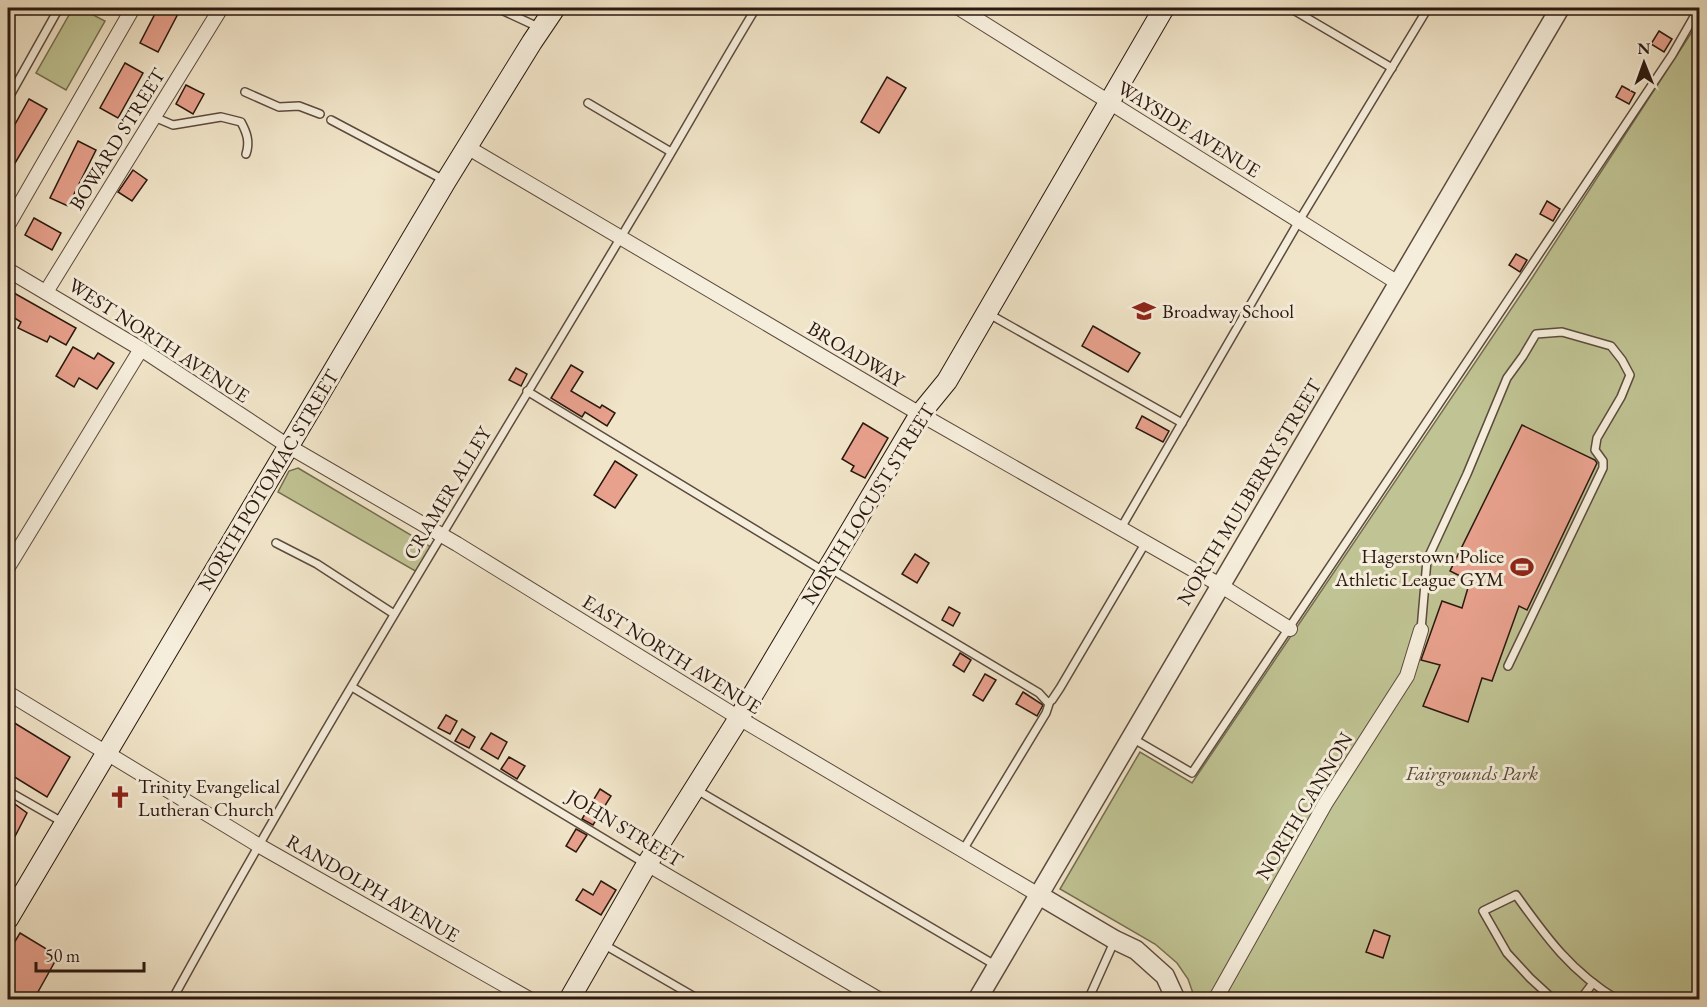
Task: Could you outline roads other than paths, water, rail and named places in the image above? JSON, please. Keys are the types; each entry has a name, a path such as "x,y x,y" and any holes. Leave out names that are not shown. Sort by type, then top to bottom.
{"main road":[{"name":"NORTH POTOMAC STREET","path":"8,919 534,34 555,8"},
{"name":"NORTH LOCUST STREET","path":"569,999 647,864 739,718 920,414 947,381 1164,8"}],"street":[{"path":"8,225 133,8"},
{"name":"BOWARD STREET","path":"46,292 221,8"},
{"name":"NORTH POTOMAC STREET","path":"534,34 542,8"},
{"name":"WAYSIDE AVENUE","path":"959,8 1398,283"},
{"name":"NORTH MULBERRY STREET","path":"977,999 1560,8"},
{"name":"BROADWAY","path":"467,147 920,414 1220,585 1290,629"},
{"name":"WEST NORTH AVENUE","path":"8,270 141,349 288,446"},
{"path":"8,567 141,349"},
{"name":"EAST NORTH AVENUE","path":"288,446 441,535 739,718 1037,894"},
{"name":"NORTH CANNON","path":"1215,999 1326,804 1407,676 1421,630"},
{"name":"RANDOLPH AVENUE","path":"8,693 258,845 531,999"},
{"name":"JOHN STREET","path":"647,864 880,999"},
{"path":"1037,894 1136,950 1165,976 1176,999"}],"lane":[{"path":"8,99 59,8"},
{"path":"497,8 534,34"},
{"name":"CRAMER ALLEY","path":"172,999 258,845 394,614 756,8"},
{"path":"1290,8 1392,68"},
{"path":"1121,528 1299,221 1428,8"},
{"path":"1130,737 1192,773 1672,55 1700,8"},
{"path":"245,92 279,107 299,106 320,114"},
{"path":"588,103 671,152"},
{"path":"154,117 173,125 221,117 241,122 247,132 249,145 246,154"},
{"path":"331,120 446,182"},
{"path":"987,312 1182,423"},
{"path":"1421,630 1427,560 1467,474 1507,378 1536,334 1562,332 1611,346 1630,375 1621,397 1598,438 1595,450 1603,461 1603,468 1508,666"},
{"path":"527,391 1039,693 1048,703"},
{"path":"963,850 1046,713 1048,703 1060,688 1146,542"},
{"path":"276,543 317,564 394,614"},
{"name":"JOHN STREET","path":"352,687 647,864"},
{"path":"694,788 996,966"},
{"path":"8,791 64,823"},
{"path":"1554,999 1507,953 1484,911 1516,895 1549,942 1577,970 1618,999"},
{"path":"1088,999 1115,940"},
{"path":"601,943 700,999"},
{"path":"1580,999 1593,983"}],"place":[{"name":"Broadway School","path":"1144,311"},
{"name":"Hagerstown Police Athletic League GYM","path":"1522,567"},
{"name":"Trinity Evangelical Lutheran Church","path":"120,797"}],"park label":[{"name":"Fairgrounds Park","path":"1472,773"}]}
